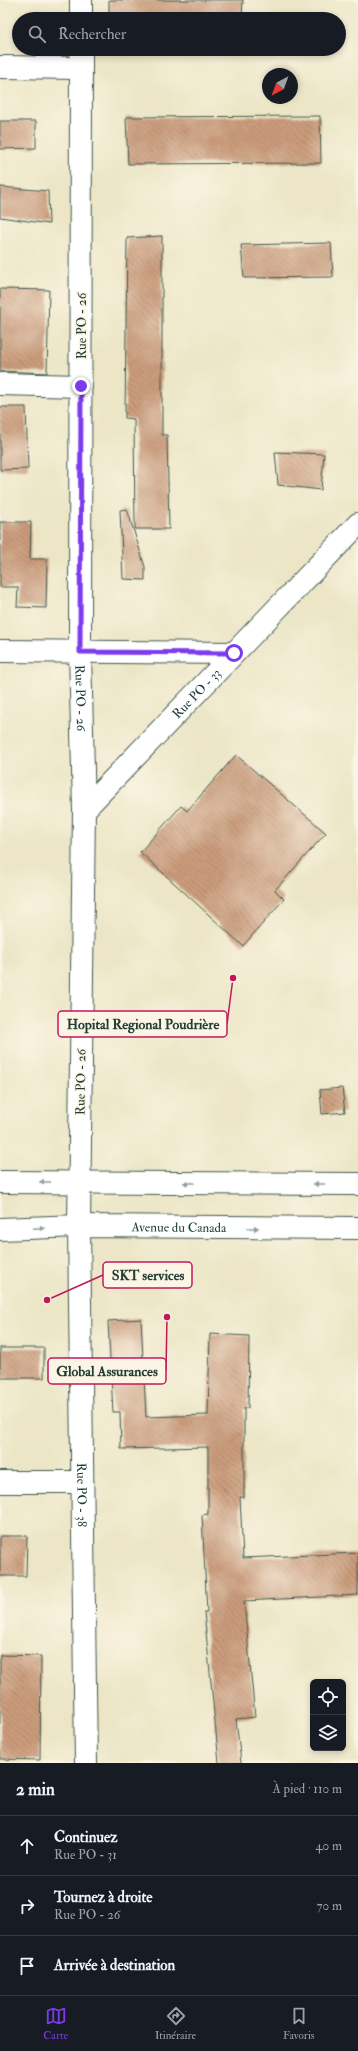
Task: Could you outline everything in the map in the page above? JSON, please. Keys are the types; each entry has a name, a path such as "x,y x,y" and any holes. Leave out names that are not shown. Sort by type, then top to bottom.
{"street":[{"path":"81,0 81,12"},
{"path":"0,67 81,59"},
{"name":"Rue PO - 26","path":"79,1226 84,810 80,652 81,59"},
{"path":"0,384 81,386"},
{"name":"Rue PO - 33","path":"84,810 358,524"},
{"path":"0,652 234,653"},
{"path":"0,1182 358,1184"},
{"name":"Avenue du Canada","path":"0,1229 79,1226 358,1228"},
{"name":"Rue PO - 38","path":"79,1226 86,1763"},
{"path":"0,1482 82,1482"}],"building":[{"path":"109,0 243,0 242,12 109,12"},
{"path":"320,116 321,163 128,164 126,117"},
{"path":"0,121 36,121 36,148 0,149"},
{"path":"0,187 48,191 49,224 0,217"},
{"path":"162,236 162,435 167,435 169,529 135,529 134,419 125,418 127,238"},
{"path":"331,243 333,277 244,278 241,245"},
{"path":"0,289 49,290 47,373 0,371"},
{"path":"0,407 26,407 28,469 0,470"},
{"path":"275,452 324,454 321,490 278,485"},
{"path":"127,509 145,567 145,580 123,579 120,510"},
{"path":"0,522 31,522 30,559 47,559 46,608 17,607 18,587 0,587"},
{"path":"236,755 326,833 275,890 284,899 243,946 140,852 181,806 187,811"},
{"path":"342,1088 345,1112 322,1114 320,1090"},
{"path":"141,1319 146,1417 208,1415 210,1334 249,1336 248,1408 244,1408 244,1497 240,1497 243,1558 358,1553 358,1595 244,1601 255,1717 236,1719 241,1763 219,1763 204,1612 207,1612 202,1515 208,1514 208,1447 121,1449 120,1412 113,1412 108,1321"},
{"path":"0,1348 44,1348 44,1378 0,1378"},
{"path":"0,1536 27,1536 26,1576 0,1576"},
{"path":"0,1655 41,1656 40,1760 0,1759"}],"place":[{"name":"Hopital Regional Poudrière","path":"233,978"},
{"name":"SKT services","path":"47,1300"},
{"name":"Global Assurances","path":"167,1317"}],"route":[{"path":"81,386 80,652 234,653"}]}
